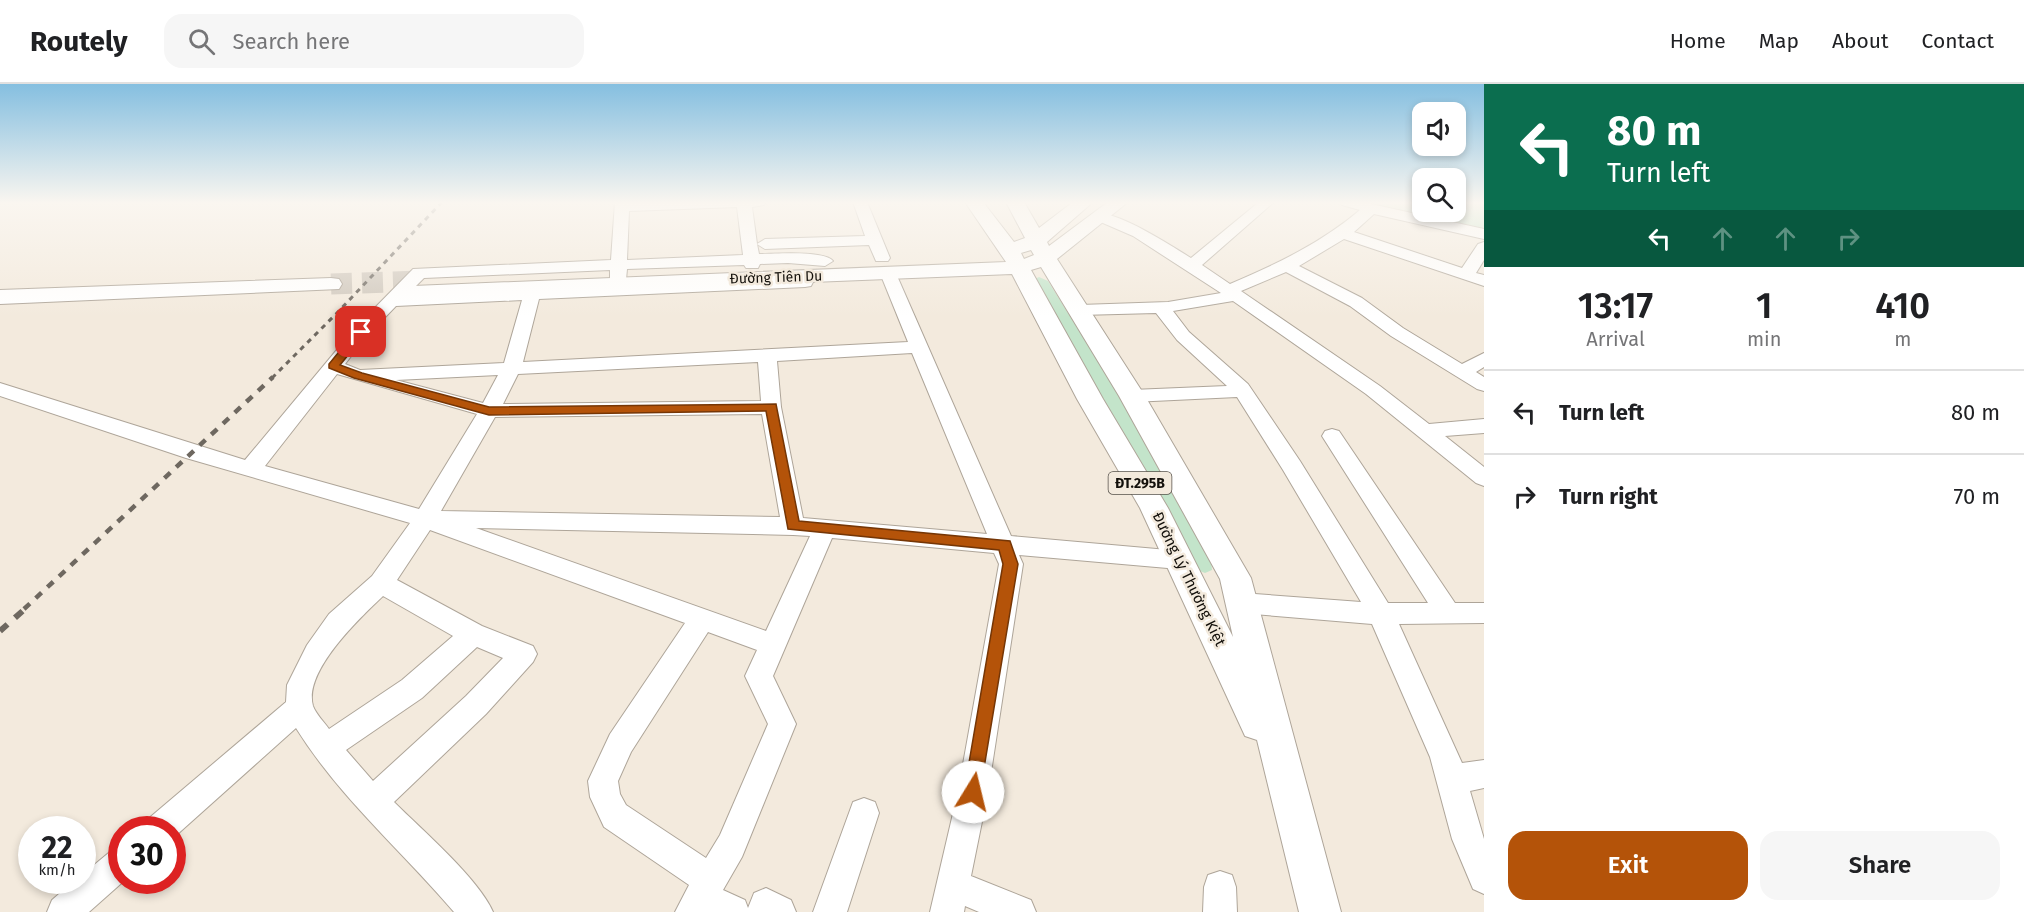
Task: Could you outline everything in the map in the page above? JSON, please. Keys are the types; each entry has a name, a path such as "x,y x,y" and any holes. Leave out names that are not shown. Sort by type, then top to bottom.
{"main road":[{"name":"Đường Lý Thường Kiệt","path":"1000,241 1154,508 1284,777"},
{"name":"Đường Lý Thường Kiệt","path":"1036,241 1132,396 1235,578 1320,912"},
{"name":"Đường Tiên Du","path":"1041,249 1049,241"},
{"name":"Đường Tiên Du","path":"619,267 827,268 882,257 1013,259 1056,241"},
{"name":"Đường Tiên Du","path":"417,286 751,256 827,268"},
{"path":"0,297 328,289 0,309"}],"street":[{"path":"251,468 361,332 419,273 619,267 620,241"},
{"path":"749,241 751,256 882,257"},
{"path":"875,241 918,347 1005,545 1011,564 973,792 951,898 1019,912"},
{"path":"1151,241 1192,265 1373,390 1484,478"},
{"path":"1192,265 1221,241"},
{"path":"1080,310 1161,307 1226,298 1234,288 1287,266 1330,241"},
{"path":"1365,241 1484,281"},
{"path":"1466,275 1484,247"},
{"path":"1287,266 1356,302 1397,332 1484,385"},
{"path":"393,301 814,282 827,268"},
{"path":"175,816 298,708 301,685 316,653 338,622 381,583 425,519 489,411 512,367 532,296"},
{"path":"1161,307 1184,336 1243,391 1292,466 1381,614 1453,779 1468,839 1484,878"},
{"path":"358,376 918,347"},
{"path":"767,356 771,407 793,526"},
{"path":"1462,372 1484,359"},
{"path":"333,366 358,376 489,411 771,407"},
{"path":"0,389 194,453 425,519 771,644"},
{"path":"1132,396 1243,391"},
{"path":"1425,431 1484,426"},
{"path":"1332,436 1466,612 1484,631"},
{"path":"425,519 793,526 1179,560"},
{"path":"701,896 731,846 782,724 759,676 771,644 825,528"},
{"path":"372,802 476,705 524,654 473,634 381,583"},
{"path":"1241,603 1381,614 1466,612"},
{"path":"702,619 620,743 603,781 605,797 615,816 701,896 733,912"},
{"path":"325,748 412,689 473,634"},
{"path":"298,708 325,748 351,780 434,864 476,912"},
{"path":"1453,779 1484,774"},
{"path":"831,912 864,813"},
{"path":"64,912 108,874"},
{"path":"762,912 766,905 779,912"}],"green space":[{"path":"1039,277 1048,281 1111,382 1211,560 1212,570 1205,573 1195,569 1035,279"}],"tunnel":[{"path":"331,284 422,281"}],"railway":[{"path":"273,377 405,241"},
{"path":"24,609 273,377"},
{"path":"0,631 26,608"}],"route":[{"path":"361,332 333,366 358,376 489,411 771,407 793,526 1005,545 1011,564 973,792"}]}
